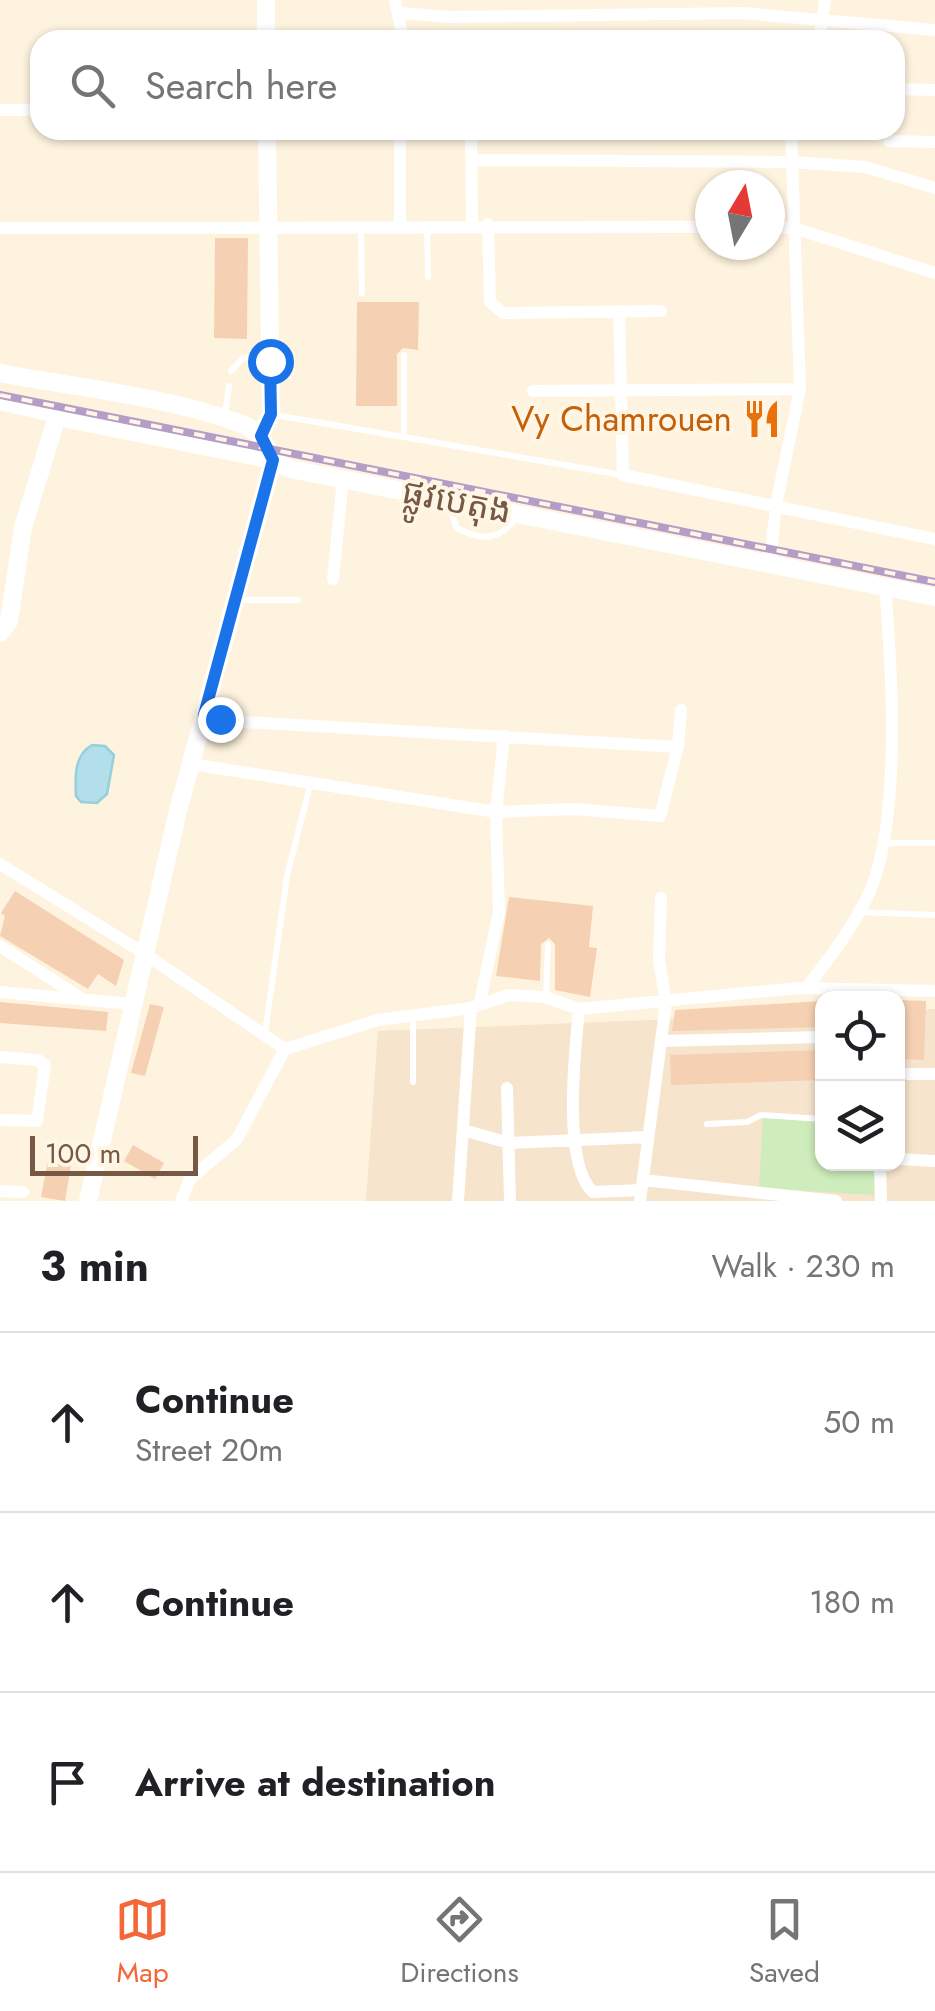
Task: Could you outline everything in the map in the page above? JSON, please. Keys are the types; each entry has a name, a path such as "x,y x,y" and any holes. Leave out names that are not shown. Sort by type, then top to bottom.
{"street":[{"path":"266,0 266,30"},
{"path":"820,30 825,0"},
{"path":"398,6 450,17 613,6 744,7 822,20 935,30"},
{"path":"905,89 935,90"},
{"path":"0,110 30,110"},
{"path":"261,436 271,414 266,140"},
{"path":"400,140 400,227"},
{"path":"471,140 472,224"},
{"path":"770,563 776,504 800,389 792,140"},
{"path":"889,142 935,142"},
{"path":"472,160 791,162 866,167 935,188"},
{"path":"0,228 362,228 472,224 695,227"},
{"path":"488,224 490,302 494,310 503,314 661,311"},
{"path":"785,228 935,273"},
{"path":"619,311 623,475 935,539"},
{"path":"0,373 225,419 261,436 273,460 191,764 88,1201"},
{"path":"533,392 800,389"},
{"path":"0,404 57,417 23,527 9,621 0,633"},
{"name":"ផ្លូវបេតុង","path":"57,417 273,460 290,468 935,597"},
{"path":"333,579 344,479"},
{"path":"806,988 874,881 882,843 892,702 885,587"},
{"path":"191,764 496,812 573,809 660,816 678,747 681,710"},
{"path":"204,715 244,722 678,747"},
{"path":"458,1201 476,1005 499,912 496,812 504,736"},
{"path":"2,868 145,954 285,1049"},
{"path":"642,1190 666,1002 659,960 661,898"},
{"path":"0,946 83,1000"},
{"path":"181,1201 190,1179 237,1139 285,1049 378,1020 476,1005 509,995 546,997 579,1009 806,988 842,991"},
{"path":"0,992 133,1004"},
{"path":"905,993 935,992"},
{"path":"579,1009 576,1141 579,1170 593,1192 642,1190 836,1201"},
{"path":"662,1042 815,1037"},
{"path":"0,1057 38,1060 44,1064 38,1120 0,1120"},
{"path":"905,1074 935,1074"},
{"path":"507,1088 510,1201"},
{"path":"463,1130 509,1142 648,1137"},
{"path":"905,1160 935,1160"},
{"path":"880,1171 881,1201"},
{"path":"0,1190 23,1192"}],"lane":[{"path":"426,226 428,277"},
{"path":"362,228 362,293"},
{"path":"404,355 404,437"},
{"path":"230,371 244,357 270,361"},
{"path":"225,419 229,386"},
{"path":"271,414 623,475"},
{"path":"446,499 457,528 469,534 500,536 520,514"},
{"path":"235,600 298,600"},
{"path":"265,1034 286,876 310,783"},
{"path":"882,843 935,843"},
{"path":"857,912 935,915"},
{"path":"546,997 548,945"},
{"path":"413,1016 414,1082"},
{"path":"708,1124 747,1122 761,1115 815,1118"}],"shaded area":[{"path":"935,1009 935,1201 366,1201 378,1031 815,1013 815,1171 905,1171 905,1010"}],"green space":[{"path":"763,1117 815,1121 815,1171 876,1171 874,1195 759,1188"}],"water":[{"path":"92,745 105,746 114,755 107,794 97,803 81,802 76,796 79,761"}],"building":[{"path":"215,238 248,238 247,339 214,338"},
{"path":"357,302 419,302 418,350 403,348 397,354 397,406 356,406"},
{"path":"15,891 124,960 116,986 98,974 88,989 0,936 5,916 1,913"},
{"path":"509,897 593,906 589,947 597,948 590,997 555,990 555,944 549,938 541,944 540,981 496,976"},
{"path":"905,1000 926,1001 924,1060 905,1059"},
{"path":"815,1001 815,1027 672,1031 675,1010"},
{"path":"0,1002 108,1012 106,1031 0,1023"},
{"path":"150,1004 164,1007 145,1076 131,1073"},
{"path":"815,1050 815,1080 671,1085 670,1055"},
{"path":"133,1145 164,1163 155,1179 124,1161"},
{"path":"49,1155 72,1159 65,1201 41,1197"}],"railway":[{"path":"0,395 935,582"}],"place":[{"name":"Vy Chamrouen","path":"762,419"}],"route":[{"path":"220,719 204,715 263,484 273,460 261,436 271,414 270,361"}]}
